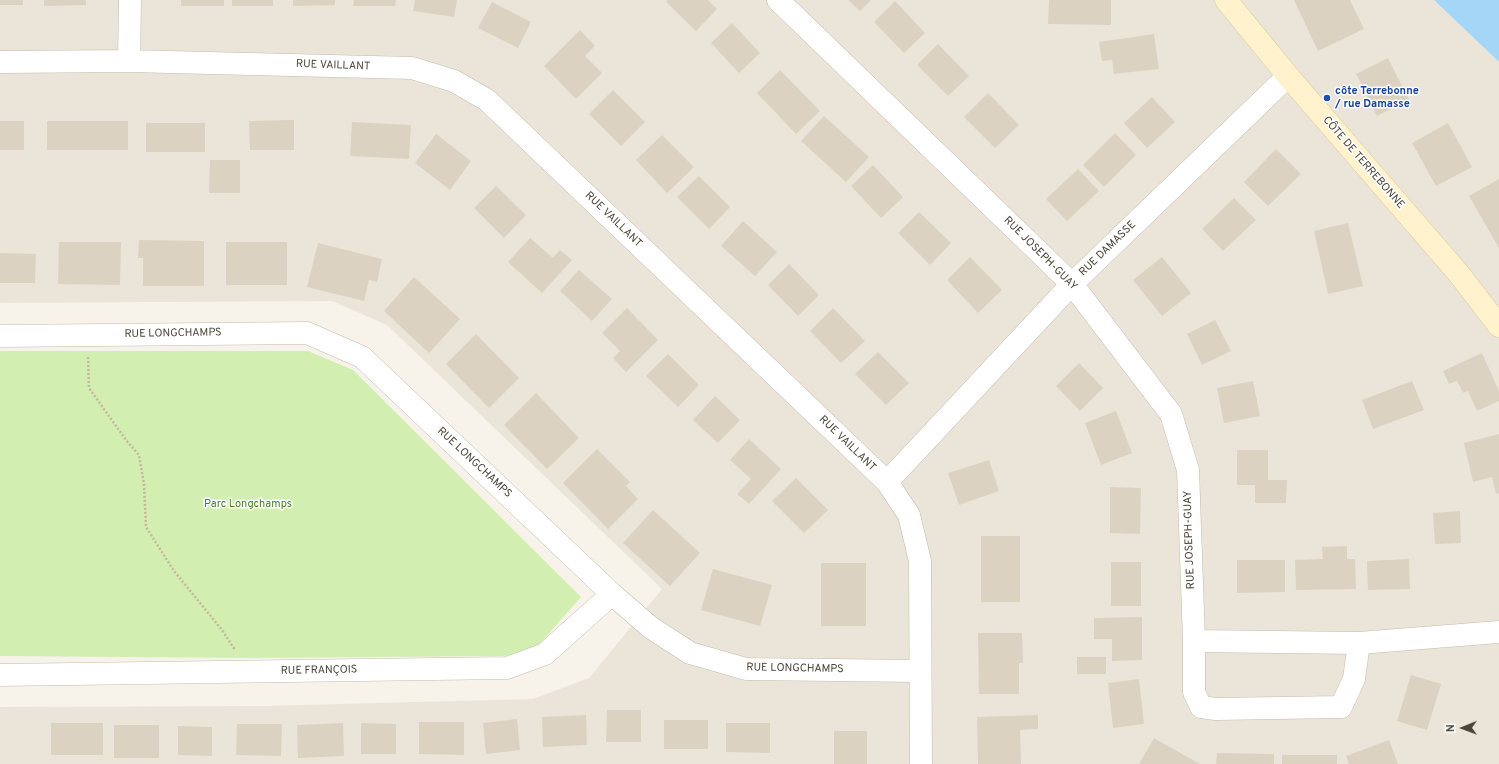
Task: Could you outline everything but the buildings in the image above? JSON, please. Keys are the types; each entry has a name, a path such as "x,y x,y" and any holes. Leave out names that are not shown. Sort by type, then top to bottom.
{"main road":[{"name":"CÔTE DE TERREBONNE","path":"1226,0 1288,76 1459,274 1499,326"}],"street":[{"path":"129,61 130,0"},
{"name":"RUE JOSEPH-GUAY","path":"778,0 1072,284 1171,414 1188,470 1194,641 1194,692 1201,707 1216,709 1341,707 1354,679 1358,643"},
{"name":"RUE VAILLANT","path":"0,62 129,61 412,68 454,81 487,100 887,482 909,514 920,561 919,671 921,764"},
{"name":"RUE DAMASSE","path":"887,482 1072,284 1288,76"},
{"name":"RUE LONGCHAMPS","path":"0,336 306,333 362,357 612,594 650,627 690,653 746,669 919,671"},
{"name":"RUE FRANÇOIS","path":"0,675 507,668 545,654 612,594"},
{"path":"1194,641 1358,643 1499,632"}],"path":[{"path":"88,335 89,388 126,440 139,455 144,484 146,527 174,571 222,630 250,672"}],"shaded area":[{"path":"0,0 1434,0 1499,62 1499,764 0,764 0,707 263,706 533,699 589,678 662,589 387,325 332,301 0,303"}],"green space":[{"name":"Parc Longchamps","path":"0,351 308,351 353,370 581,597 536,648 505,656 248,658 0,656"}],"water":[{"path":"1434,0 1499,0 1499,62"}],"place":[{"name":"côte Terrebonne / rue Damasse","path":"1327,98"}]}
